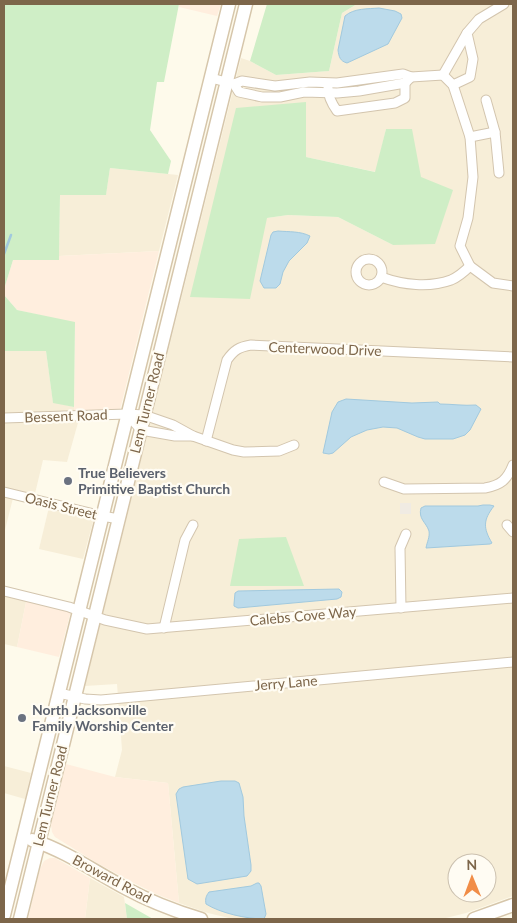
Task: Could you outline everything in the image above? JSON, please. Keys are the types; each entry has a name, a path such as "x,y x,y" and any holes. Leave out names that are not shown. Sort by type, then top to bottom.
{"main road":[{"name":"Lem Turner Road","path":"4,917 229,4"},
{"name":"Lem Turner Road","path":"20,919 144,415 230,83 246,4"},
{"path":"168,249 185,252"},
{"name":"Broward Road","path":"23,837 39,842 76,859 126,889 171,909 201,919"},
{"path":"474,919 513,905"}],"street":[{"path":"443,75 467,33 479,19 504,4"},
{"path":"453,85 470,77 473,59 467,33"},
{"path":"211,78 230,83 242,81 275,86 310,82 327,83 403,74 408,80 405,98 395,103 337,111 332,105 327,83"},
{"path":"230,83 239,92 262,97 280,97 304,92 337,93 359,91 408,80 443,75"},
{"path":"443,75 453,85 470,137 473,177 468,218 460,246 470,266 493,283 513,286"},
{"path":"486,100 495,132 499,173"},
{"path":"470,137 495,132"},
{"path":"381,277 411,284 433,284 453,280 470,266"},
{"name":"Centerwood Drive","path":"206,441 227,360 233,351 240,346 513,357"},
{"name":"Bessent Road","path":"127,414 141,430 175,436 193,436"},
{"name":"Bessent Road","path":"4,418 144,415 173,425 193,436 233,450 244,452 278,451 294,445"},
{"path":"384,482 404,490 485,488 496,486 504,481 513,465"},
{"name":"Oasis Street","path":"4,492 119,519"},
{"path":"164,628 185,540 193,525"},
{"path":"401,608 400,548 406,534"},
{"name":"Calebs Cove Way","path":"4,591 68,607 105,620 147,629 513,598"},
{"name":"Jerry Lane","path":"58,694 101,700 513,662"},
{"path":"4,917 10,919"}],"shaded area":[{"path":"179,4 221,4 217,16 179,7"},
{"path":"357,4 513,4 513,896 497,902 497,853 447,853 447,903 494,903 442,919 233,919 179,903 168,783 115,777 122,750 117,684 85,686 241,58 276,75 329,71 342,13","holes":["386,129 421,177 393,245 338,217 288,215 267,218 306,157 376,172"]},
{"path":"110,168 178,175 159,251 59,256 60,195 106,194"},
{"path":"159,251 120,410 74,413 75,323 17,310 4,295 4,287 13,260 59,260 59,256"},
{"path":"4,351 46,351 53,402 74,407 74,413 81,412 67,462 43,460 33,502 13,498 4,534"},
{"path":"400,503 411,503 411,514 400,514"},
{"path":"49,507 94,518 83,559 39,549"},
{"path":"4,586 28,592 17,647 4,644"},
{"path":"28,592 73,603 59,657 17,647"},
{"path":"66,764 115,777 168,783 179,903 132,882 55,837 51,825"},
{"path":"4,766 31,773 25,799 4,793"},
{"path":"55,858 90,878 85,919 28,919 40,869 44,861"},
{"path":"90,878 124,897 127,919 85,919"}],"green space":[{"path":"4,4 179,4 164,82 157,82 150,130 171,161 168,174 110,168 106,195 60,195 59,260 13,260 4,287"},
{"path":"267,4 357,4 342,13 329,71 276,75 250,61"},
{"path":"306,102 306,157 375,172 386,129 412,129 421,177 453,190 435,244 393,245 338,217 288,215 267,218 250,299 190,297 236,108"},
{"path":"4,295 17,310 75,322 74,407 53,403 46,351 4,351"},
{"path":"286,537 304,586 230,586 239,539"},
{"path":"125,903 153,919 127,919"}],"water":[{"path":"379,8 395,11 401,14 402,18 388,44 347,63 341,60 338,50 345,16 357,10"},
{"path":"273,232 298,232 310,236 307,243 289,261 283,272 280,284 276,288 264,288 260,281 271,235"},
{"path":"346,399 412,403 438,402 440,404 476,405 481,409 470,430 465,435 453,439 425,439 397,428 383,427 367,430 351,437 333,453 323,453 332,412 338,402"},
{"path":"425,506 494,506 485,524 492,543 426,548 429,531 421,518 421,508"},
{"path":"339,589 342,592 341,597 337,599 238,608 234,606 235,593 238,591"},
{"path":"221,781 235,781 239,783 243,797 251,871 247,876 197,884 188,879 176,794 183,787"},
{"path":"257,883 261,886 266,914 264,919 234,915 206,904 209,892 251,886"}],"waterway":[{"path":"4,254 11,235"}],"place":[{"name":"True Believers Primitive Baptist Church","path":"68,481"},
{"name":"North Jacksonville Family Worship Center","path":"22,718"}]}
